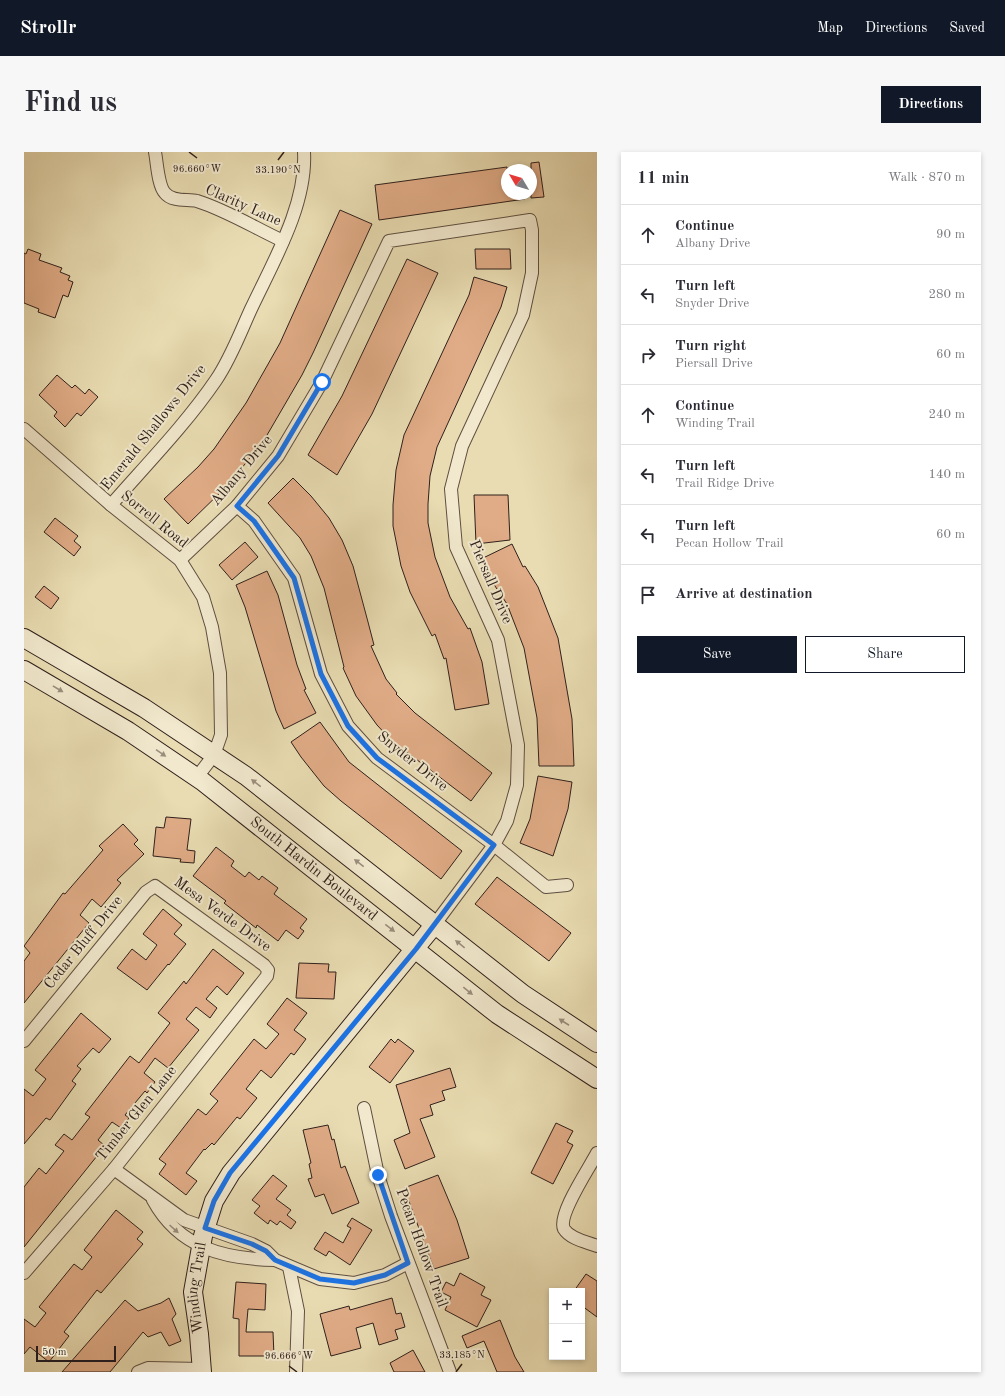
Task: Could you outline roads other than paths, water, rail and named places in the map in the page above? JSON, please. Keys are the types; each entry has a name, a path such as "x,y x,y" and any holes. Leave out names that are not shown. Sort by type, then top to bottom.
{"main road":[{"path":"24,638 144,708 246,776 523,994 597,1043"},
{"name":"South Hardin Boulevard","path":"24,670 128,731 198,777 497,1014 597,1079"},
{"name":"Winding Trail","path":"202,1370 200,1334 193,1292 205,1228 214,1201 230,1173 416,949 435,924"}],"street":[{"name":"Clarity Lane","path":"155,152 162,189 167,196 175,199 196,201 283,241"},
{"name":"Emerald Shallows Drive","path":"111,506 201,400 217,379 230,356 283,241 301,186 304,152"},
{"name":"Albany Drive","path":"180,560 237,506 278,456 322,382 389,241 530,220"},
{"name":"Piersall Drive","path":"435,924 494,845 507,821 517,785 518,745 498,640 456,547 451,489 462,446 523,315 532,273 532,230 530,220"},
{"name":"Sorrell Road","path":"24,429 111,506 180,560 203,597 212,627 220,673 221,735 214,754 198,777"},
{"name":"Snyder Drive","path":"237,506 254,521 294,578 321,674 348,726 377,758 494,845 546,886 567,885"},
{"name":"Mesa Verde Drive","path":"155,886 264,965 268,970"},
{"name":"Cedar Bluff Drive","path":"24,1041 146,892 155,886"},
{"name":"Timber Glen Lane","path":"24,1273 114,1169 267,976 268,970"},
{"name":"Pecan Hollow Trail","path":"364,1108 378,1175 408,1263 450,1372"},
{"path":"597,1153 572,1198 563,1220 564,1228 570,1235 597,1246"},
{"path":"114,1169 184,1220 252,1244 266,1251 275,1260 288,1267 320,1279 354,1283 385,1275 408,1263"},
{"path":"151,1197 162,1217 176,1232 201,1246 237,1258 275,1260"},
{"path":"288,1267 298,1311 296,1372"},
{"path":"138,1372 148,1368 202,1370"}]}
